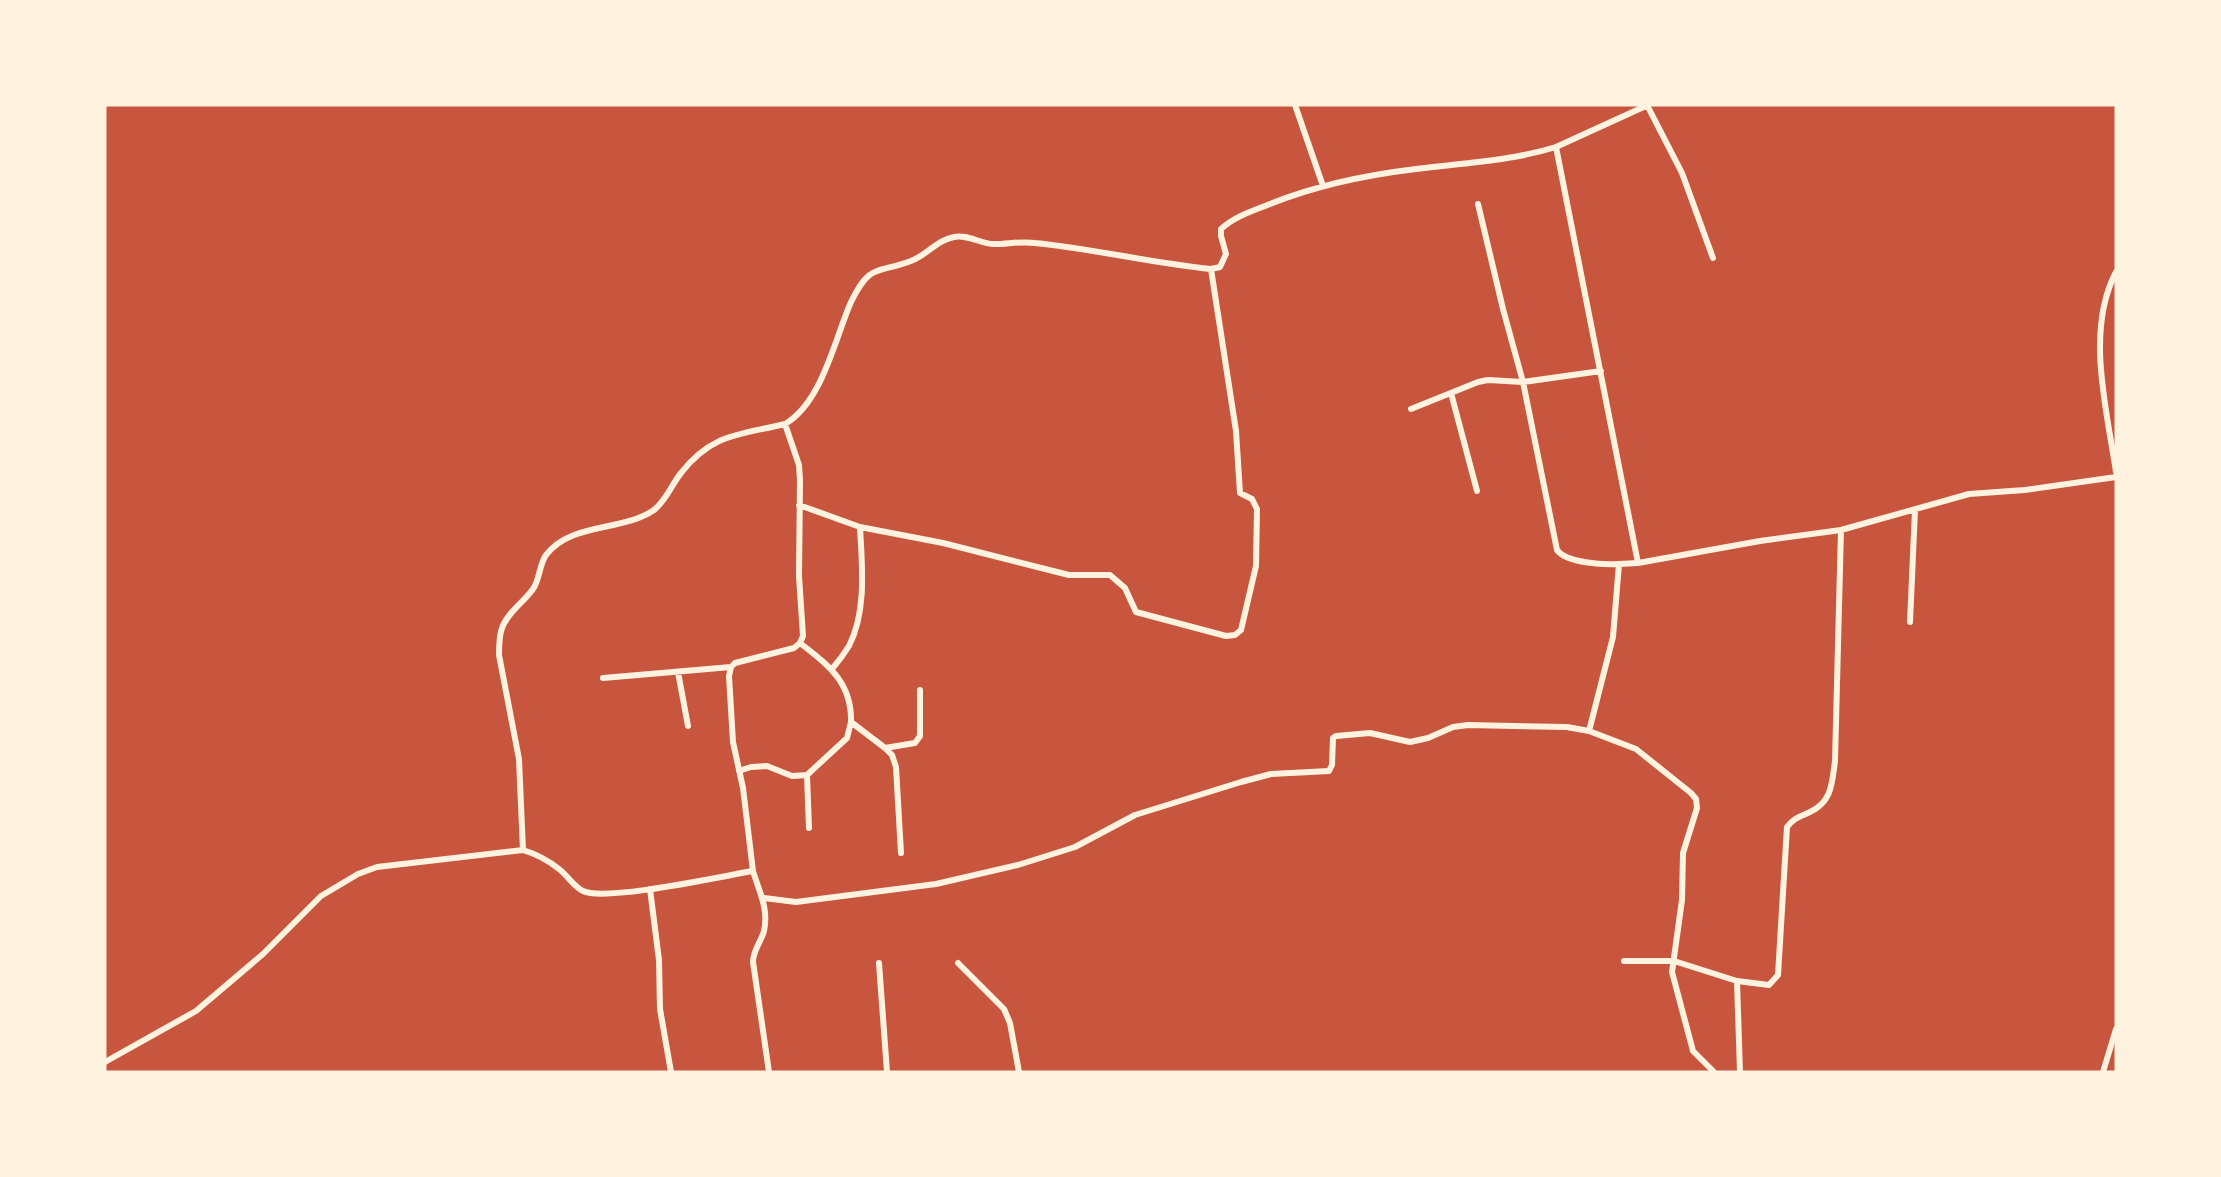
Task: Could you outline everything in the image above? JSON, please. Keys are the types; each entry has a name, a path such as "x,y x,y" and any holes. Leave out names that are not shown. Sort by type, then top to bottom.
{"street":[{"path":"1295,105 1323,186"},
{"path":"523,850 519,759 499,655 501,630 505,621 534,588 545,557 556,545 571,536 640,517 653,511 660,505 695,455 713,442 729,436 785,424 799,413 823,378 842,322 860,283 876,270 909,262 942,241 961,236 982,243 1034,242 1211,269 1220,267 1226,254 1221,228 1227,223 1277,201 1364,176 1501,159 1556,147 1647,105 1682,173 1713,258"},
{"path":"1556,147 1638,563"},
{"path":"1478,204 1522,382 1557,550 1561,556 1607,565 1638,563 1760,541 1841,530 1969,494 2025,490 2116,474 2102,384 2101,352 2107,290 2116,272"},
{"path":"800,505 860,526 943,543 1069,575 1102,573 1110,575 1125,588 1136,612 1226,636 1235,635 1241,630 1256,566 1257,509 1252,499 1240,493 1236,431 1211,269"},
{"path":"1411,409 1488,380 1522,382 1601,371"},
{"path":"1451,393 1477,491"},
{"path":"603,678 731,667 741,660 794,648 800,643 803,636 799,576 799,465 785,424"},
{"path":"1910,622 1915,510"},
{"path":"832,669 849,646 859,616 862,571 860,526"},
{"path":"1624,961 1674,961 1737,981 1769,985 1779,975 1787,827 1794,818 1824,805 1831,791 1836,761 1841,530"},
{"path":"1589,731 1613,637 1619,564"},
{"path":"740,771 751,767 767,766 792,776 807,775 847,738 851,722 846,691 832,669 800,643"},
{"path":"731,667 729,676 734,742 753,871 764,898 765,928 753,954 753,962 764,1052 769,1072"},
{"path":"678,672 688,726"},
{"path":"885,748 915,743 920,736 920,690"},
{"path":"851,722 892,755 896,767 901,853"},
{"path":"764,898 796,902 921,886 1034,860 1075,847 1135,815 1241,782 1271,774 1329,771 1332,765 1333,738 1336,735 1370,733 1410,742 1468,724 1567,727 1589,731 1636,749 1692,793 1696,799 1697,808 1683,853 1682,900 1672,972 1691,1046 1695,1054 1714,1072"},
{"path":"807,775 809,828"},
{"path":"105,1062 196,1011 263,954 321,896 358,874 377,867 523,850 536,854 559,869 581,890 587,893 604,894 650,889 753,871"},
{"path":"650,889 659,960 660,1009 671,1072"},
{"path":"879,963 887,1072"},
{"path":"958,963 1004,1009 1010,1023 1019,1072"},
{"path":"1737,981 1740,1072"},
{"path":"2103,1072 2116,1029"}]}
